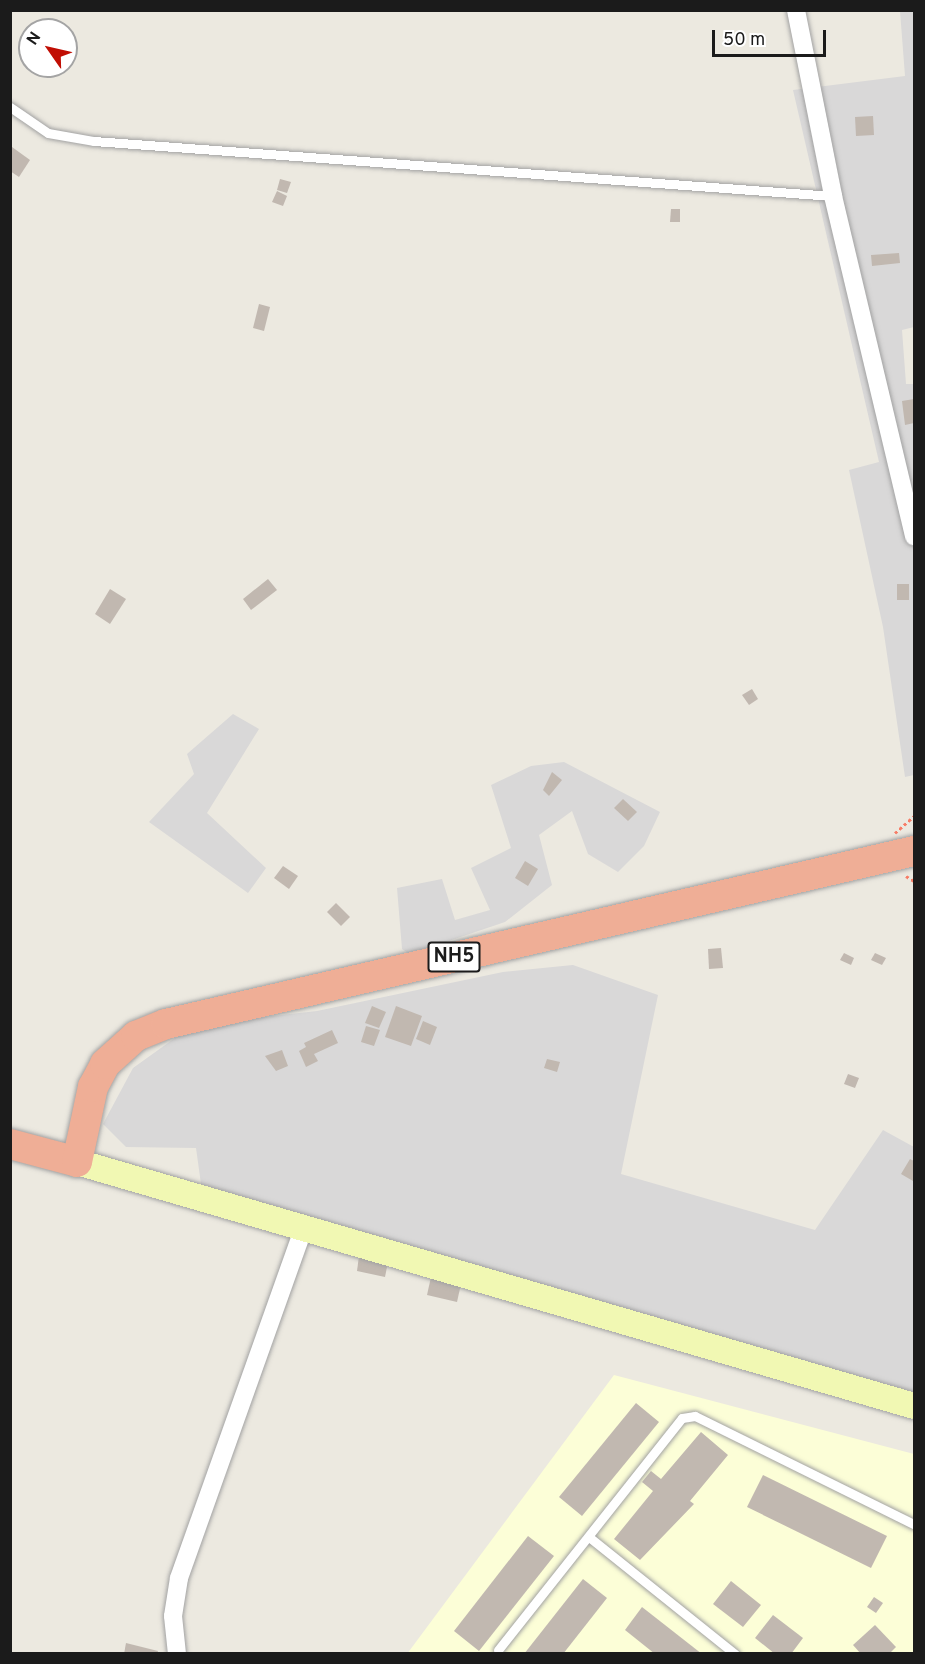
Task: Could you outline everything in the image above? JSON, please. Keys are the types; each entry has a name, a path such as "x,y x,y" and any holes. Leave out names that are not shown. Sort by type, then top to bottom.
{"highway":[{"name":"NH5","path":"77,1162 93,1087 105,1064 136,1036 166,1024 915,851"},
{"path":"10,1144 77,1162"}],"main road":[{"path":"77,1162 304,1226 915,1406"}],"street":[{"path":"796,10 833,196 915,536"},
{"path":"177,1653 173,1616 179,1578 304,1226"}],"lane":[{"path":"10,107 48,133 94,141 833,196"},
{"path":"498,1650 688,1416 915,1524"},
{"path":"589,1537 735,1653"}],"shaded area":[{"path":"900,11 914,11 914,327 902,330 906,384 914,384 914,775 905,777 883,627 849,470 879,462 793,90 905,76"},
{"path":"233,714 259,729 207,813 266,868 248,893 149,822 194,774 187,754"},
{"path":"564,762 660,812 644,846 618,872 588,854 572,811 539,835 552,885 505,922 410,954 402,949 397,888 442,879 455,920 490,910 471,868 511,848 491,785 531,766"},
{"path":"573,965 658,995 621,1174 815,1230 883,1130 914,1147 914,1392 376,1243 201,1184 196,1148 126,1147 103,1124 133,1068 193,1025 317,1011 503,972"},
{"path":"614,1375 914,1454 913,1653 407,1654"}],"building":[{"path":"873,116 874,135 856,136 855,117"},
{"path":"12,147 30,160 19,177 10,171"},
{"path":"280,179 291,182 287,193 277,190"},
{"path":"277,191 287,196 283,206 272,202"},
{"path":"671,209 680,209 680,222 670,222"},
{"path":"899,253 900,263 872,266 871,255"},
{"path":"259,304 270,307 264,331 253,328"},
{"path":"914,399 914,423 905,425 902,401"},
{"path":"268,579 277,590 251,610 243,599"},
{"path":"897,584 909,584 909,600 897,600"},
{"path":"110,589 126,599 110,624 95,614"},
{"path":"752,689 758,699 749,705 742,695"},
{"path":"552,772 562,780 549,796 543,790"},
{"path":"623,799 637,812 628,821 614,808"},
{"path":"525,861 538,869 528,886 515,878"},
{"path":"283,866 298,876 289,889 274,878"},
{"path":"336,903 350,917 341,926 327,912"},
{"path":"721,948 723,968 709,969 708,949"},
{"path":"844,953 854,958 851,965 840,960"},
{"path":"875,953 886,958 882,965 871,960"},
{"path":"372,1006 386,1012 379,1028 365,1023"},
{"path":"396,1006 422,1016 411,1046 385,1037"},
{"path":"423,1021 437,1027 430,1045 416,1039"},
{"path":"366,1026 380,1030 374,1046 361,1042"},
{"path":"332,1030 338,1043 314,1054 318,1061 306,1067 299,1051 306,1047 304,1043"},
{"path":"282,1050 288,1066 276,1071 265,1056"},
{"path":"547,1059 560,1062 557,1072 544,1068"},
{"path":"848,1074 859,1078 855,1088 844,1084"},
{"path":"910,1159 914,1161 913,1181 901,1174"},
{"path":"359,1256 388,1262 385,1277 357,1271"},
{"path":"431,1277 461,1284 457,1302 427,1295"},
{"path":"636,1403 659,1422 582,1516 559,1497"},
{"path":"701,1432 728,1455 690,1501 694,1504 640,1560 614,1539 653,1491 642,1482 651,1471 661,1479"},
{"path":"763,1475 887,1536 871,1568 747,1507"},
{"path":"528,1536 554,1556 479,1651 454,1631"},
{"path":"583,1579 607,1598 563,1654 524,1654"},
{"path":"731,1581 761,1605 743,1627 713,1604"},
{"path":"874,1597 883,1603 876,1613 867,1607"},
{"path":"642,1607 702,1654 655,1654 625,1630"},
{"path":"773,1615 803,1638 791,1654 775,1654 755,1638"},
{"path":"875,1625 896,1647 889,1654 861,1654 853,1645"},
{"path":"126,1643 158,1651 157,1654 124,1654"}]}
